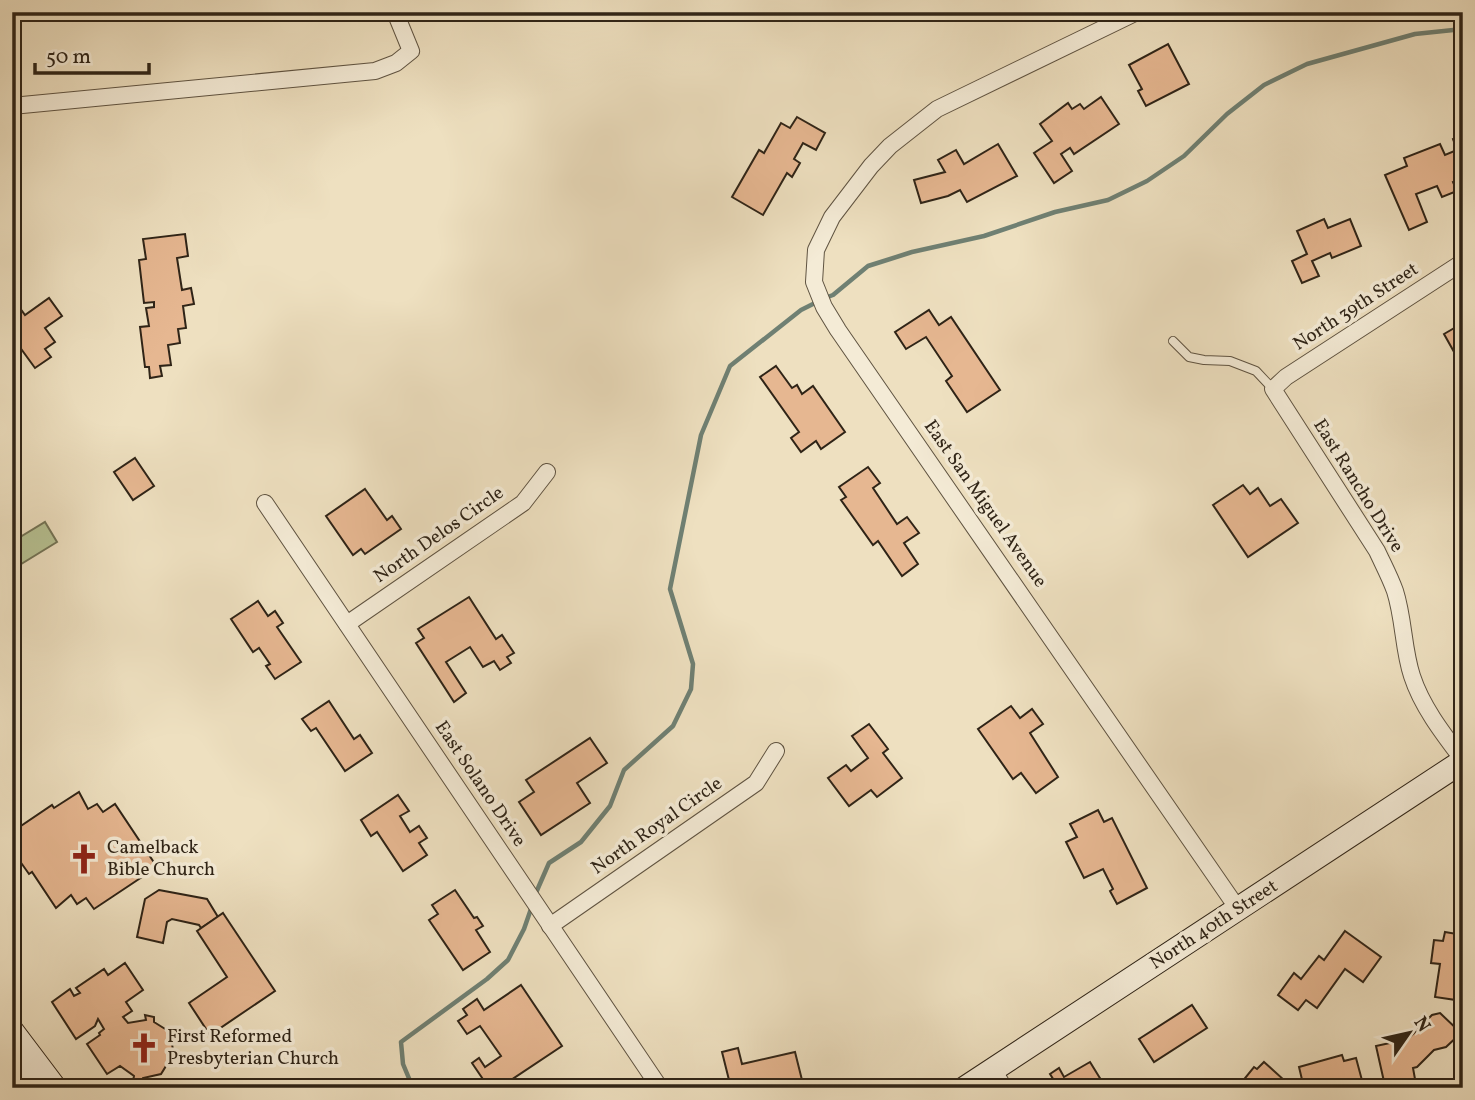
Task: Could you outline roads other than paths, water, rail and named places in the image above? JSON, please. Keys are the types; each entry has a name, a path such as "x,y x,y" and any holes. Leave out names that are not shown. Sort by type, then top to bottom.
{"street":[{"path":"12,106 375,71 396,63 411,51 395,12"},
{"name":"East San Miguel Avenue","path":"1137,12 966,94 917,123 871,166 832,217 815,258 814,282 838,330 1238,909"},
{"name":"North 39th Street","path":"1273,389 1286,377 1463,262"},
{"name":"East Rancho Drive","path":"1273,389 1377,551 1395,593 1405,653 1413,679 1424,702 1463,761"},
{"name":"North Delos Circle","path":"347,624 523,502 547,472"},
{"name":"East Solano Drive","path":"265,503 660,1088"},
{"name":"North Royal Circle","path":"550,926 756,783 776,751"},
{"name":"North 40th Street","path":"965,1088 999,1079 1238,909 1463,761"},
{"path":"15,1046 34,1088"},
{"path":"15,1046 55,1088"}],"lane":[{"path":"1173,341 1188,357 1230,361 1256,371 1273,389"}],"waterway":[{"path":"825,298 833,295 868,266 912,252 984,236 1055,212 1108,200 1147,181 1184,156 1227,114 1264,85 1307,64 1415,34 1463,29"},
{"path":"535,895 549,863 581,842 610,806 624,770 673,726 691,689 693,664 670,589 701,435 730,366 801,310 817,302"},
{"path":"413,1088 403,1064 401,1042 487,979 508,960 532,906"}],"place":[{"name":"Camelback Bible Church","path":"84,859"},
{"name":"First Reformed Presbyterian Church","path":"144,1048"}]}
